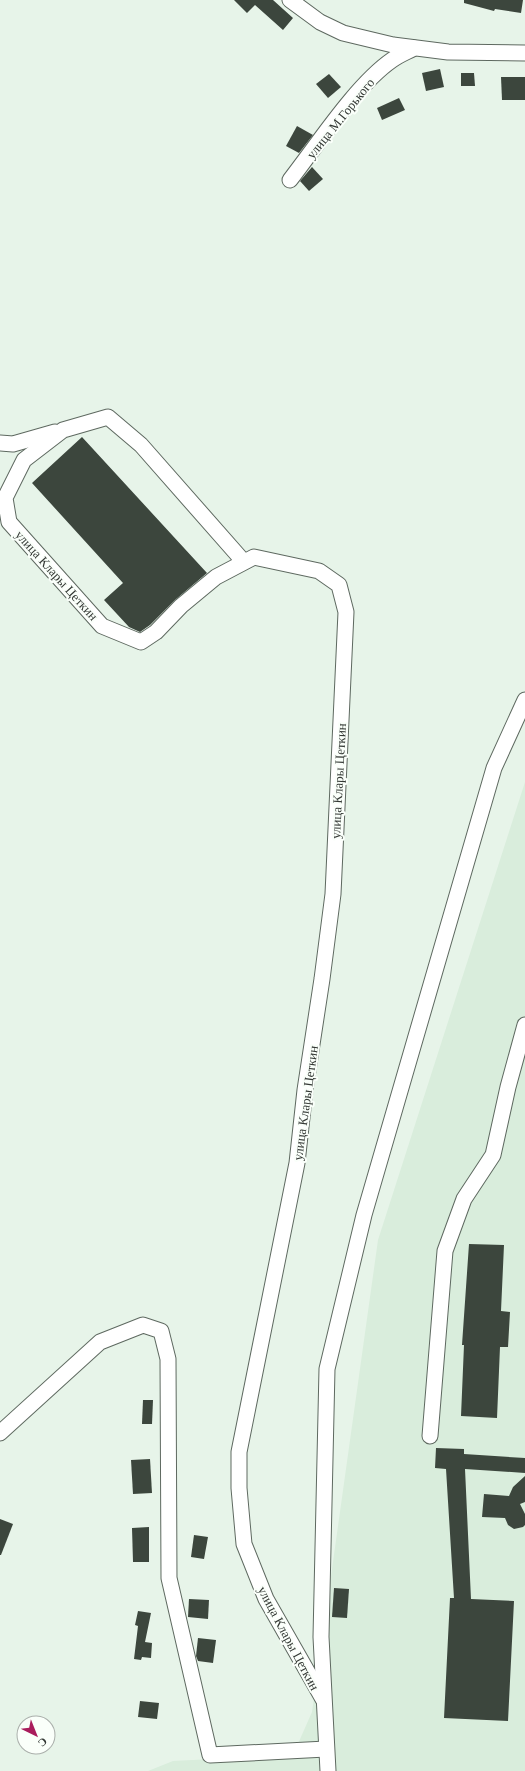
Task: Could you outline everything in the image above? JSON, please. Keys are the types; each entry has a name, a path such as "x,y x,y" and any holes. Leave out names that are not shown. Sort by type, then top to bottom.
{"street":[{"path":"290,0 320,22 343,33 393,45 448,52 525,53"},
{"name":"улица М.Горького","path":"290,180 345,108 374,75 392,60 414,48"},
{"name":"улица Клары Цеткин","path":"244,562 141,445 108,417 63,430 24,460 5,498 9,522 102,626 141,642 156,632 181,606 216,577 254,557 319,571 339,585 346,612 333,894 305,1090 297,1163 239,1452 239,1488 244,1544 266,1599 323,1699"},
{"path":"0,443 13,444 63,430"},
{"path":"328,1771 323,1699 321,1637 327,1369 364,1215 494,768 525,700"},
{"path":"430,1436 444,1251 464,1199 493,1155 508,1087 525,1025"},
{"path":"0,1433 100,1342 143,1324 161,1332 168,1359 169,1578 210,1755 326,1749"}],"shaded area":[{"path":"525,782 525,1771 148,1771 173,1761 293,1755 312,1712 378,1240"}],"building":[{"path":"234,0 273,0 293,18 283,30 255,5 247,13"},
{"path":"464,0 523,0 521,13 495,9 494,11 464,3"},
{"path":"440,69 444,87 426,91 422,73"},
{"path":"461,73 474,73 475,86 461,86"},
{"path":"329,74 341,87 328,98 316,84"},
{"path":"501,77 525,77 525,100 502,100"},
{"path":"399,98 405,110 382,120 377,108"},
{"path":"297,126 313,135 299,153 286,146"},
{"path":"312,167 323,179 309,191 300,181"},
{"path":"82,437 207,573 175,600 150,625 140,632 129,627 104,600 123,583 32,483"},
{"path":"469,1244 504,1245 501,1311 510,1312 508,1347 500,1347 497,1418 461,1416 464,1345 462,1345"},
{"path":"143,1400 153,1400 152,1424 142,1424"},
{"path":"436,1448 464,1449 464,1454 525,1458 525,1473 465,1469 471,1599 514,1601 508,1721 444,1718 450,1598 454,1598 446,1469 435,1468"},
{"path":"150,1459 152,1493 133,1494 131,1460"},
{"path":"525,1476 525,1502 520,1504 525,1514 525,1525 523,1527 514,1529 508,1525 505,1518 482,1517 484,1494 509,1496 513,1487"},
{"path":"0,1519 13,1524 1,1555 0,1555"},
{"path":"149,1527 149,1562 133,1562 132,1528"},
{"path":"194,1535 208,1537 204,1559 191,1557"},
{"path":"334,1588 349,1589 347,1618 332,1617"},
{"path":"189,1599 209,1600 208,1619 188,1617"},
{"path":"138,1611 151,1613 145,1642 152,1643 151,1658 142,1657 141,1660 134,1659 138,1626 135,1625"},
{"path":"198,1638 216,1640 213,1663 198,1661 196,1656"},
{"path":"140,1701 159,1703 157,1719 138,1717"}]}
